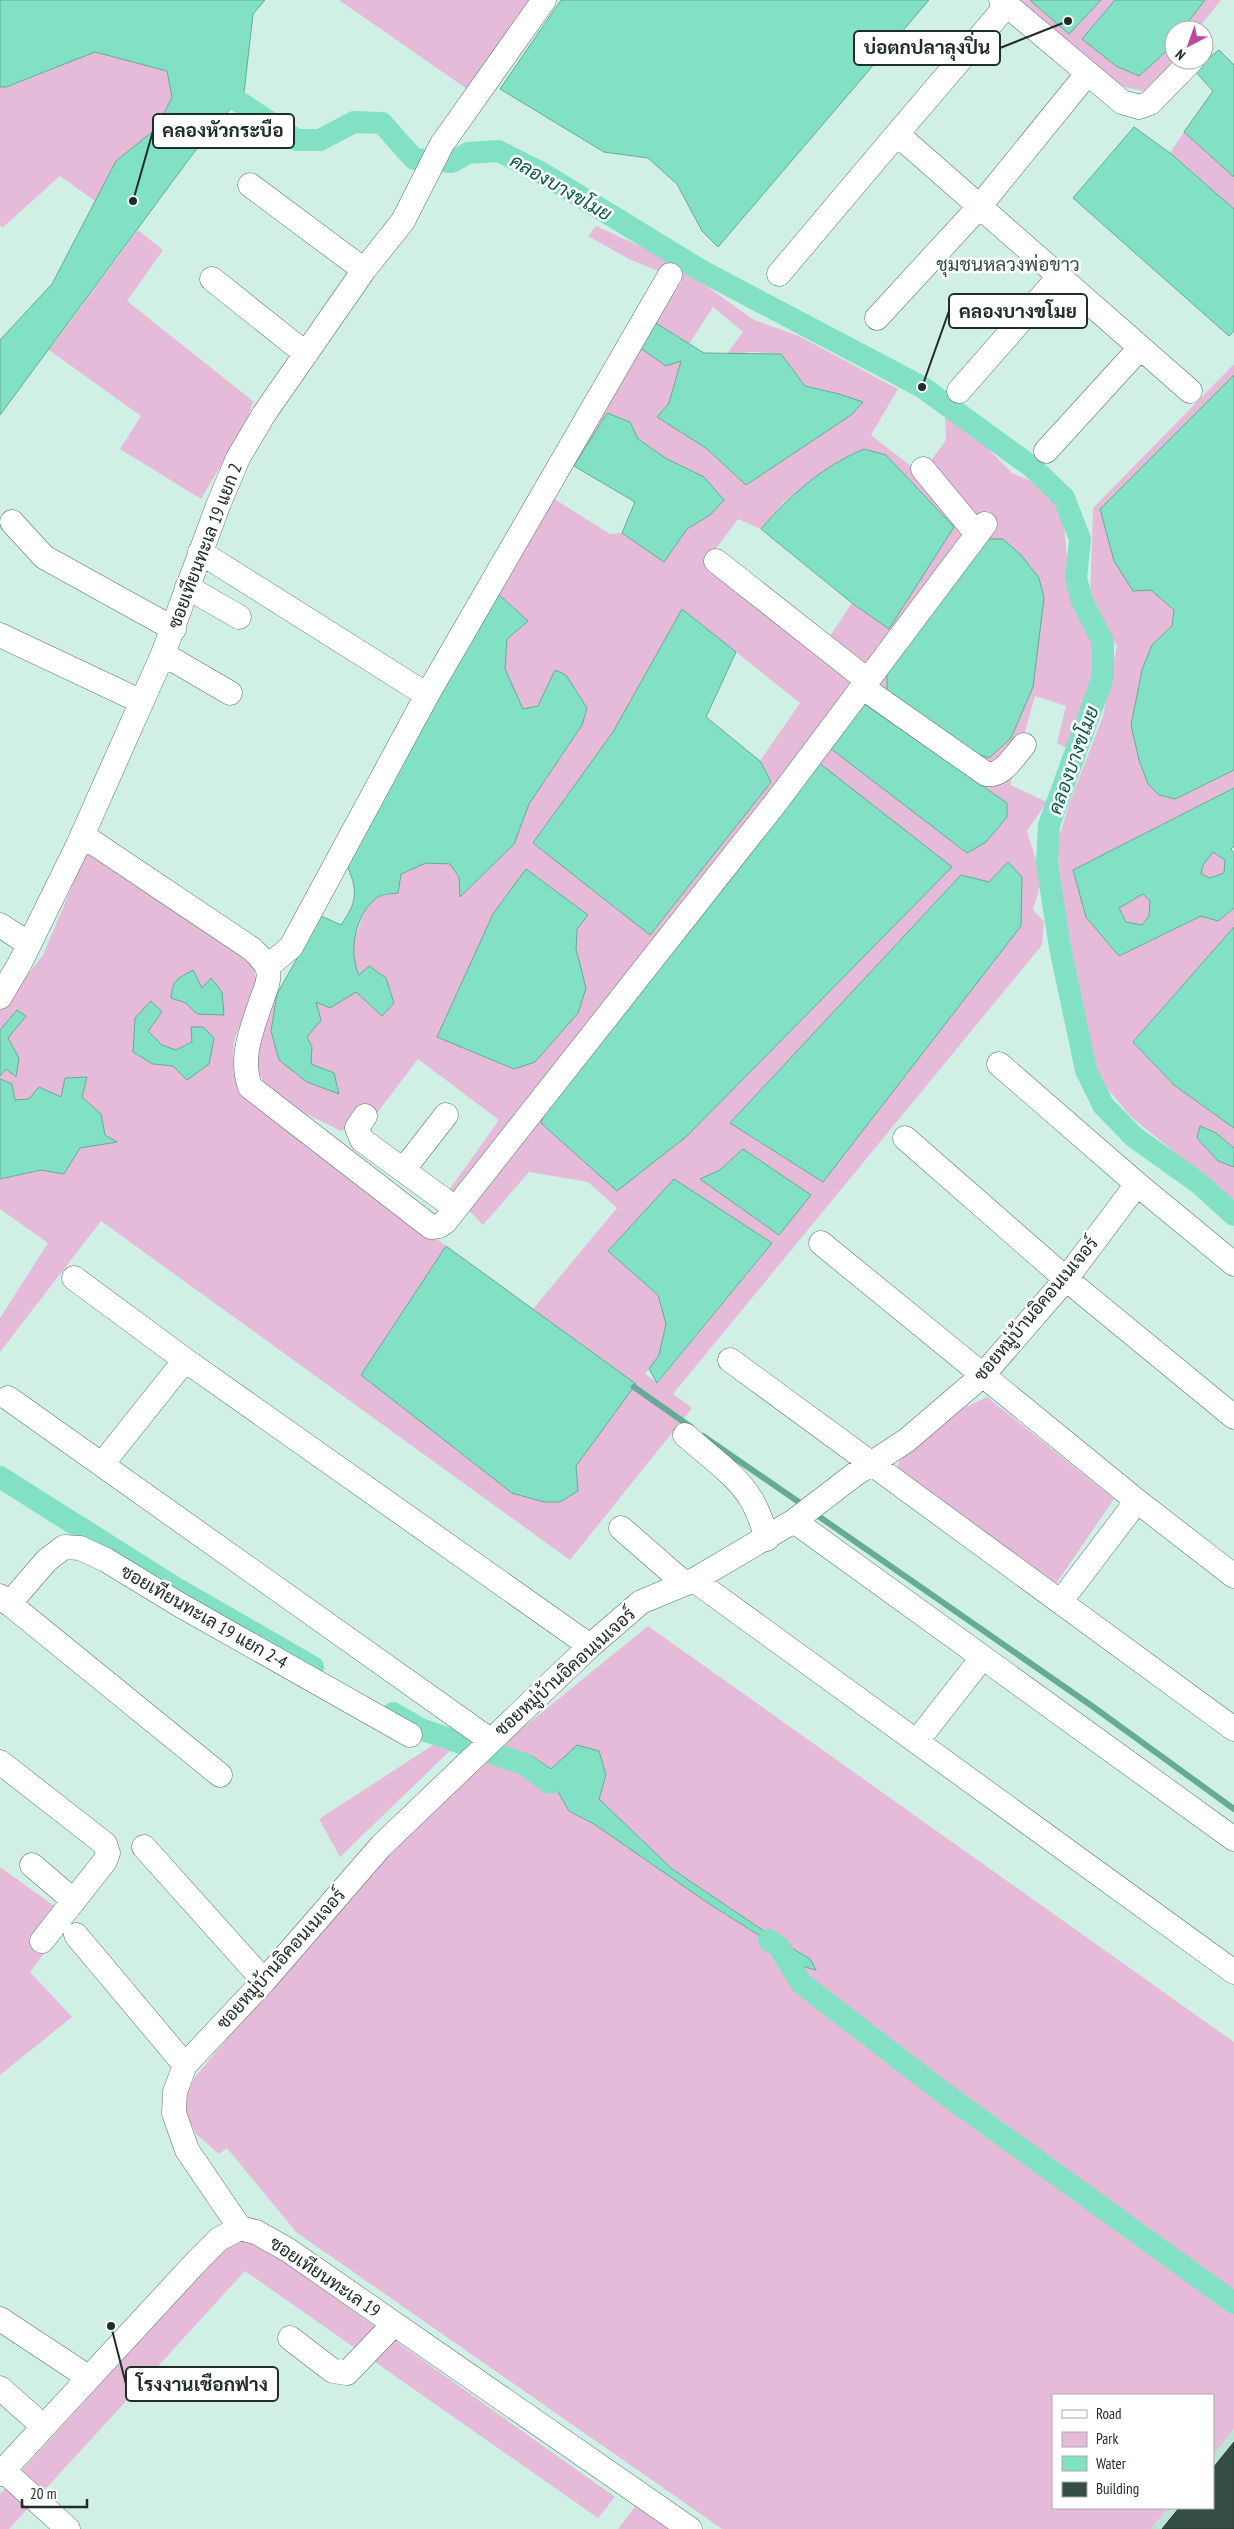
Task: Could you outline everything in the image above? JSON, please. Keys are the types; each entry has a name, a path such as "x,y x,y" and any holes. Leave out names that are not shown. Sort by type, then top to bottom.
{"street":[{"name":"ซอยเทียนทะเล 19 แยก 2","path":"0,997 29,944 82,835 142,702 174,629 200,552 238,458 264,414 364,270 402,220 421,189 442,144 544,0"},
{"path":"779,274 1004,3 1122,102 1139,107 1150,103 1182,70"},
{"path":"878,318 979,206 1087,74"},
{"path":"897,134 1190,391"},
{"path":"250,185 364,270"},
{"path":"267,967 291,947 427,696 670,275"},
{"path":"959,391 1059,277"},
{"path":"212,279 306,354"},
{"path":"1046,451 1140,348"},
{"path":"82,835 252,949 269,972 267,984 246,1048 246,1074 250,1086 431,1227 439,1226 445,1222 777,800 981,529 923,469"},
{"path":"12,522 44,557 174,629"},
{"path":"200,552 427,696"},
{"path":"716,561 865,684 986,774 993,775 1000,772 1024,745"},
{"path":"187,587 239,617"},
{"path":"0,635 142,702"},
{"path":"163,654 230,693"},
{"path":"0,925 29,944"},
{"path":"999,1064 1137,1184 1234,1264"},
{"path":"404,1169 446,1115"},
{"path":"365,1116 357,1128 362,1140 455,1208"},
{"path":"905,1138 1066,1279 1234,1417"},
{"name":"ซอยหมู่บ้านอิคอนเนเจอร์","path":"240,2228 188,2150 174,2113 175,2092 185,2065 264,1981 381,1846 590,1646 641,1602 689,1581 767,1538 805,1513 907,1440 983,1375 1066,1279 1137,1184"},
{"path":"821,1244 1137,1502 1234,1576"},
{"path":"74,1278 184,1360 590,1646"},
{"path":"103,1463 184,1360"},
{"path":"730,1360 1234,1729"},
{"path":"8,1398 103,1463 490,1740"},
{"path":"685,1435 736,1480 750,1497 759,1513 767,1538"},
{"path":"1061,1601 1137,1502"},
{"path":"805,1513 982,1658 1234,1839"},
{"path":"621,1528 689,1581 917,1741 1234,1972"},
{"name":"ซอยเทียนทะเล 19 แยก 2-4","path":"220,1775 5,1600 47,1560 64,1547 80,1548 106,1560 180,1606 410,1735"},
{"path":"917,1741 982,1658"},
{"path":"4,1774 105,1844 108,1853 105,1862 42,1941"},
{"path":"144,1847 264,1981"},
{"path":"32,1865 74,1901"},
{"path":"76,1935 185,2065"},
{"path":"68,2529 2,2472 88,2377 205,2253 219,2239 240,2228"},
{"name":"ซอยเทียนทะเล 19","path":"240,2228 256,2232 288,2250 690,2529"},
{"path":"0,2319 88,2377"},
{"path":"290,2338 333,2371 347,2373 394,2324"},
{"path":"0,2388 43,2426"}],"shaded area":[{"path":"1234,2429 1234,2529 1151,2529 1167,2509 1214,2509 1214,2454"}],"green space":[{"path":"339,0 530,0 467,89"},
{"path":"1018,0 1030,0 1069,33 1101,0 1115,0 1082,39 1164,52 1165,70 1148,92 1120,86"},
{"path":"1205,0 1221,0 1205,20 1190,20"},
{"path":"95,52 167,71 172,97 157,128 116,161 95,201 60,176 2,228 0,225 0,87 7,87"},
{"path":"1184,132 1234,177 1234,209 1170,153"},
{"path":"596,226 670,260 754,320 799,336 898,389 871,435 921,474 946,440 945,413 966,426 1012,473 1036,483 1057,503 1064,524 1069,581 1085,621 1098,646 1091,694 1069,749 1057,743 1066,706 1035,696 1010,785 1047,802 1027,831 1042,879 1033,910 1044,921 1042,945 673,1394 692,1408 570,1560 101,1221 0,1352 0,1318 48,1243 0,1209 0,1179 41,1170 64,1173 80,1148 116,1142 105,1135 101,1114 82,1097 87,1077 61,1097 14,1100 12,1084 0,1079 0,1076 6,1069 16,1076 19,1058 8,1038 17,1011 0,1030 0,1010 43,955 87,851 245,955 254,971 256,985 253,998 236,1037 233,1052 237,1073 242,1082 256,1102 446,1246 361,1375 575,1466 636,1384 533,1309 617,1208 588,1182 529,1172 483,1225 449,1190 499,1120 418,1059 374,1117 341,1131 290,1105 276,1094 264,1082 257,1067 256,1050 261,1028 277,994 271,1031 311,1064 312,1048 307,1037 315,1001 330,1008 355,992 359,975 354,966 352,947 364,912 376,897 398,893 401,874 426,862 450,864 459,877 461,896 514,844 529,804 582,725 555,670 538,706 523,709 505,670 507,639 528,621 496,592 548,495 610,534 622,533 664,561 687,529 710,515 667,459 638,439 630,422 607,413 574,466 568,461 636,345 681,361 669,403 657,417 706,448 746,485 851,415 862,403 839,394 805,386 781,354 751,352 726,355 743,332 713,307 689,344 654,322 682,281 629,259 588,236","holes":["841,459 889,629 852,603 820,651 706,562 738,519 761,529 784,502","682,609 800,703 760,761 771,782 533,843 613,732","881,713 1007,803 830,748","1008,862 823,1182 731,1123 961,875 989,882","526,869 588,915 577,929 576,949 474,958 493,914","202,988 197,1014 186,1003","162,1012 148,1030 162,1045 176,1050 193,1042 187,1080 173,1066 153,1064 133,1052 135,1018","743,1149 779,1234 700,1179 720,1170","772,1243 658,1383 645,1374 659,1355 666,1324 658,1295 608,1251"]},
{"path":"138,230 163,250 127,301 253,401 248,419 201,499 120,449 141,416 49,350"},
{"path":"1234,364 1234,375 1100,509 1151,590 1174,610 1172,626 1152,645 1142,670 1131,725 1175,799 1234,770 1234,788 1073,870 1119,956 1201,916 1218,921 1234,908 1234,927 1133,1042 1174,1085 1234,1128 1234,1148 1216,1133 1218,1161 1234,1167 1234,1200 1131,1117 1102,1082 1090,1057 1061,890 1057,844 1069,804 1103,716 1117,646 1090,599 1093,508"},
{"path":"1213,852 1225,860 1224,873 1210,878 1201,874 1203,865"},
{"path":"1143,894 1150,901 1149,916 1142,925 1126,922 1119,908"},
{"path":"987,1397 1114,1499 1053,1588 896,1469 904,1452 962,1409"},
{"path":"648,1626 1234,2042 1234,2429 1214,2454 1214,2394 1052,2394 1052,2509 1167,2509 1151,2529 722,2529 296,2232 227,2148 219,2154 196,2134 182,2106 195,2077 384,1851 449,1788","holes":["532,1756 551,1769 606,1775 599,1799 672,1869 767,1933 810,1959 815,1970 788,1962 780,1970 768,1941 711,1905 594,1824 569,1811 557,1790 524,1764"]},
{"path":"447,1736 457,1744 340,1857 319,1819"},
{"path":"0,1867 71,1918 30,1972 72,2017 0,2075"},
{"path":"246,2239 262,2246 615,2497 598,2518 245,2271 9,2529 0,2529 0,2494 230,2242"},
{"path":"636,2505 670,2529 618,2529"}],"water":[{"path":"0,0 265,0 253,14 244,93 198,147 0,415 0,340 52,284 116,161 157,128 172,97 167,71 95,52 6,87 0,87"},
{"path":"561,0 929,0 718,247 702,231 677,184 648,158 604,152 500,89"},
{"path":"1030,0 1101,0 1069,34"},
{"path":"1115,0 1205,0 1190,20 1164,20 1164,52 1139,76 1116,66 1082,39"},
{"path":"1219,50 1234,65 1234,177 1184,132 1213,91 1194,70 1214,70 1214,54"},
{"path":"1134,127 1170,153 1234,209 1234,331 1229,336 1073,198"},
{"path":"654,322 704,353 781,354 805,386 863,402 851,415 746,485 706,448 657,417 669,403 681,361 666,366 636,345"},
{"path":"1234,375 1234,770 1175,799 1159,795 1148,784 1139,760 1131,725 1142,670 1152,645 1172,626 1174,610 1151,590 1133,591 1114,561 1100,509"},
{"path":"607,413 630,422 638,439 667,459 704,477 724,500 710,515 687,529 664,562 622,533 635,502 574,466"},
{"path":"864,449 886,455 954,527 889,629 852,603 761,529 783,505 808,483 835,464"},
{"path":"982,539 1003,539 1021,555 1039,578 1044,598 1033,687 1011,738 989,758 966,750 887,691 887,669"},
{"path":"496,592 528,621 507,639 505,669 523,709 538,706 555,670 566,675 587,708 582,725 529,804 514,844 460,897 459,877 450,864 426,863 401,874 398,893 380,896 368,906 358,924 355,935 354,956 356,966 359,975 369,966 386,978 394,1003 382,1016 356,992 330,1008 316,1002 321,1020 307,1037 312,1047 311,1064 334,1073 339,1094 307,1082 279,1060 271,1031 277,994 321,916 341,925 347,917 353,902 354,888 346,863"},
{"path":"682,609 736,652 706,717 760,761 771,782 650,935 533,843 613,732"},
{"path":"860,701 1007,803 1007,817 986,842 967,853 830,748"},
{"path":"818,762 952,867 687,1136 617,1191 541,1123 546,1108"},
{"path":"1234,788 1234,846 1231,849 1234,854 1234,908 1218,921 1201,916 1119,956 1086,917 1073,870","holes":["1213,852 1225,860 1224,873 1210,878 1201,874 1203,865","1143,894 1150,901 1149,916 1142,925 1126,922 1119,908"]},
{"path":"1008,862 1022,877 1021,926 823,1182 730,1123 961,875 989,882"},
{"path":"526,869 588,915 577,929 576,949 586,988 578,1013 535,1062 514,1069 437,1037 493,914"},
{"path":"1234,927 1234,1128 1174,1085 1133,1042"},
{"path":"193,970 202,988 211,978 222,992 224,1015 197,1014 186,1003 171,998 173,987 177,980"},
{"path":"151,1001 162,1012 148,1031 162,1045 176,1050 192,1042 191,1027 203,1027 214,1038 209,1064 187,1080 173,1066 153,1064 133,1052 135,1018"},
{"path":"17,1010 26,1016 8,1038 19,1058 16,1077 6,1069 0,1076 0,1030"},
{"path":"87,1077 82,1097 101,1114 105,1135 117,1142 80,1148 64,1174 41,1170 0,1179 0,1079 12,1084 15,1100 29,1099 39,1087 61,1097 65,1078"},
{"path":"1200,1126 1216,1133 1234,1148 1234,1167 1218,1161 1197,1138"},
{"path":"743,1149 811,1195 779,1235 700,1179 720,1170"},
{"path":"674,1179 772,1243 657,1383 649,1369 659,1355 666,1324 658,1295 608,1251"},
{"path":"446,1246 636,1384 576,1466 578,1491 560,1502 544,1502 512,1493 361,1375"},
{"path":"577,1745 599,1751 606,1775 599,1799 672,1869 767,1933 810,1959 816,1970 788,1962 781,1970 768,1941 711,1905 594,1824 569,1811 557,1790 524,1764 532,1756 551,1769"}],"building":[{"path":"1234,2442 1234,2529 1162,2529 1178,2509 1214,2509 1214,2467"}],"waterway":[{"name":"คลองบางขโมย","path":"212,84 297,140 320,140 354,122 382,123 414,159 452,162 468,153 498,151 540,172 702,271 922,387 1032,467 1064,498 1080,539 1076,578 1082,601 1103,642 1103,677 1049,825 1047,863 1060,948 1086,1070 1103,1105 1134,1137 1200,1184 1234,1215"},
{"path":"634,1387 691,1427"},
{"path":"703,1436 806,1507"},
{"path":"0,1477 174,1587 313,1667"},
{"path":"814,1513 1092,1706 1234,1809"},
{"path":"393,1713 423,1730 524,1764 550,1783"},
{"path":"769,1940 779,1947 801,1983 941,2091 1234,2303"}],"place":[{"name":"บ่อตกปลาลุงปิ่น","path":"1068,21"},
{"name":"คลองหัวกระบือ","path":"133,201"},
{"name":"คลองบางขโมย","path":"922,387"},
{"name":"โรงงานเชือกฟาง","path":"111,2326"}],"district":[{"name":"ชุมชนหลวงพ่อขาว","path":"1008,264"}]}
